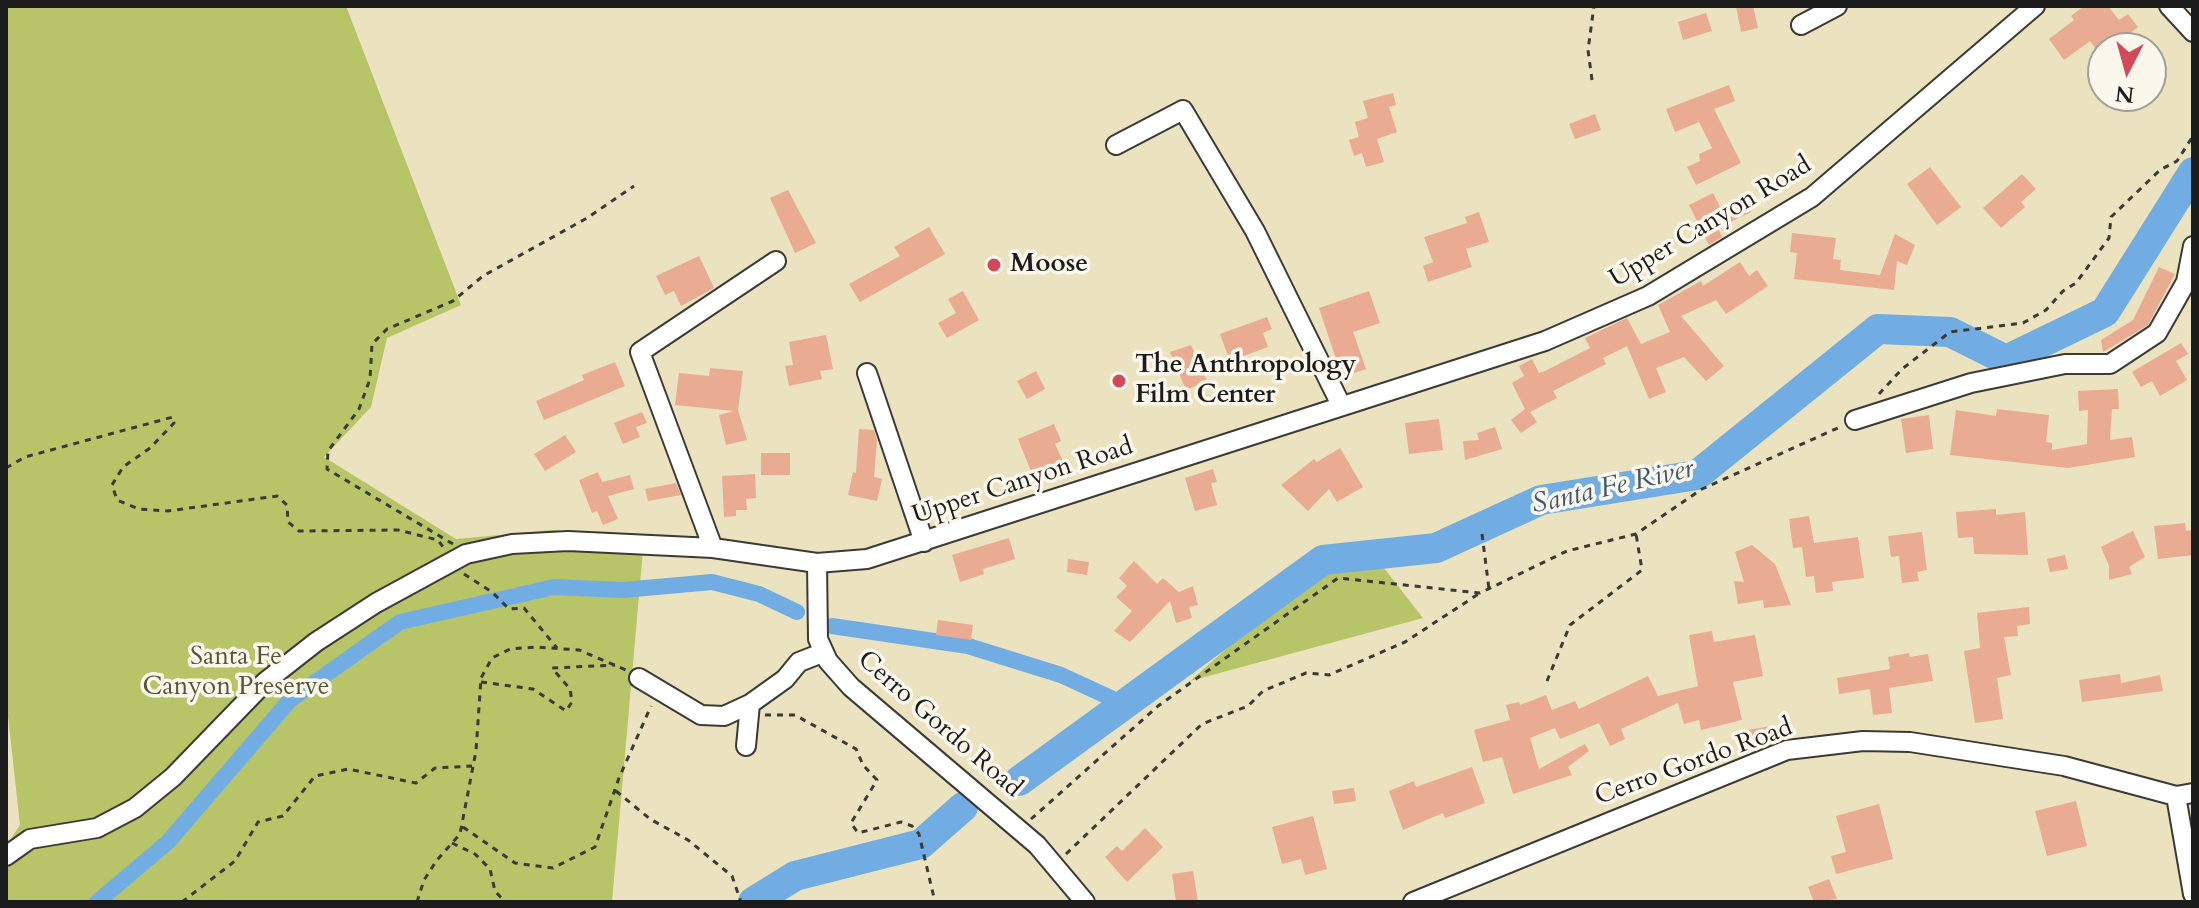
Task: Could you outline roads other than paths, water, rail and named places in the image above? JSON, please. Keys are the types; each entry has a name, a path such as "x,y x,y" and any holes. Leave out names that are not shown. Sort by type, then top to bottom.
{"street":[{"path":"1801,25 1837,6"},
{"name":"Upper Canyon Road","path":"6,856 30,839 97,828 135,808 173,777 265,682 304,651 355,616 459,558 541,541 713,548 817,563 867,559 1545,341 1648,296 1812,197 2035,6"},
{"path":"2169,6 2193,32"},
{"path":"1116,145 1183,110 1255,231 1341,405"},
{"path":"1855,420 1971,383 2065,364 2110,364 2157,333 2186,282 2193,246"},
{"path":"713,548 640,352 776,261"},
{"path":"867,373 924,542"},
{"path":"639,678 701,715 724,716 750,704 785,679 799,662 820,646 817,563"},
{"name":"Cerro Gordo Road","path":"820,646 851,687 1020,829 1085,902"},
{"path":"746,737 750,704"},
{"name":"Cerro Gordo Road","path":"1413,902 1787,750 1848,743 1910,742 2064,766 2184,794"},
{"path":"2184,794 2193,894"},
{"path":"1451,885 1461,902"}],"waterway":[{"name":"Santa Fe River","path":"1019,781 1323,560 1436,548 1541,500 1697,475 1878,329 1950,332 2006,360 2105,312 2193,172"},
{"path":"97,902 168,842 290,700 400,622 554,587 623,590 712,582 759,594 797,612"},
{"path":"832,626 968,646 1061,675 1126,705"},
{"name":"Santa Fe River","path":"753,902 795,876 921,844 963,807"}],"place":[{"name":"Moose","path":"994,265"},
{"name":"The Anthropology Film Center","path":"1119,381"}],"park label":[{"name":"Santa Fe Canyon Preserve","path":"236,673"}]}
